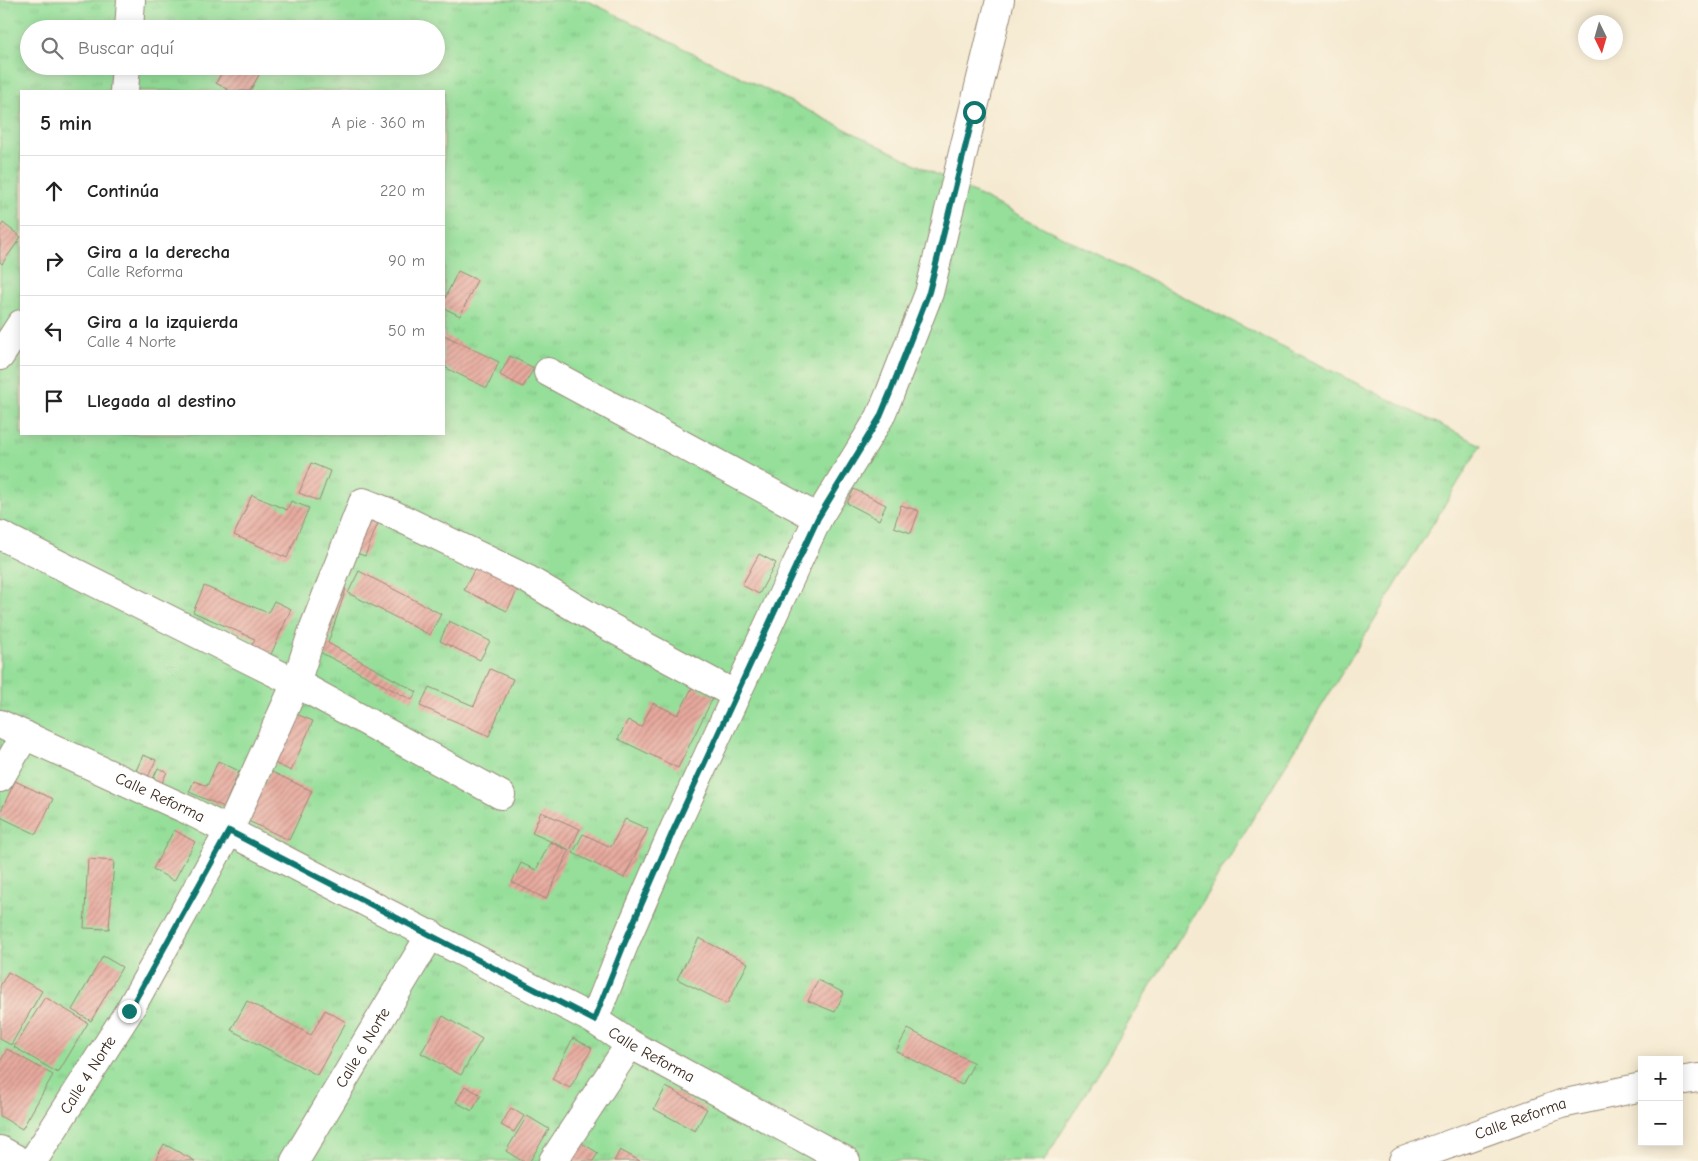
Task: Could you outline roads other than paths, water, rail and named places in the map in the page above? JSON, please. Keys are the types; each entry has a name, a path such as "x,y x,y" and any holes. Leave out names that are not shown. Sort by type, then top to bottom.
{"street":[{"path":"130,20 131,0"},
{"path":"594,1020 625,942 674,829 818,518 880,417 929,292 1000,0"},
{"path":"124,90 125,75"},
{"path":"0,356 20,326"},
{"path":"548,372 818,518"},
{"name":"Calle 4 Norte","path":"33,1161 129,1011 229,831 296,684 313,630 363,502 526,579 593,618 736,695"},
{"path":"0,535 296,684 501,795"},
{"name":"Calle Reforma","path":"0,724 190,811 431,934 594,1020 630,1044 846,1161"},
{"path":"0,778 25,735"},
{"name":"Calle 6 Norte","path":"295,1161 431,934"},
{"path":"553,1161 630,1044"},
{"path":"1683,1080 1698,1078"},
{"name":"Calle Reforma","path":"1403,1161 1561,1104 1638,1088"},
{"path":"0,1150 20,1161"}]}
